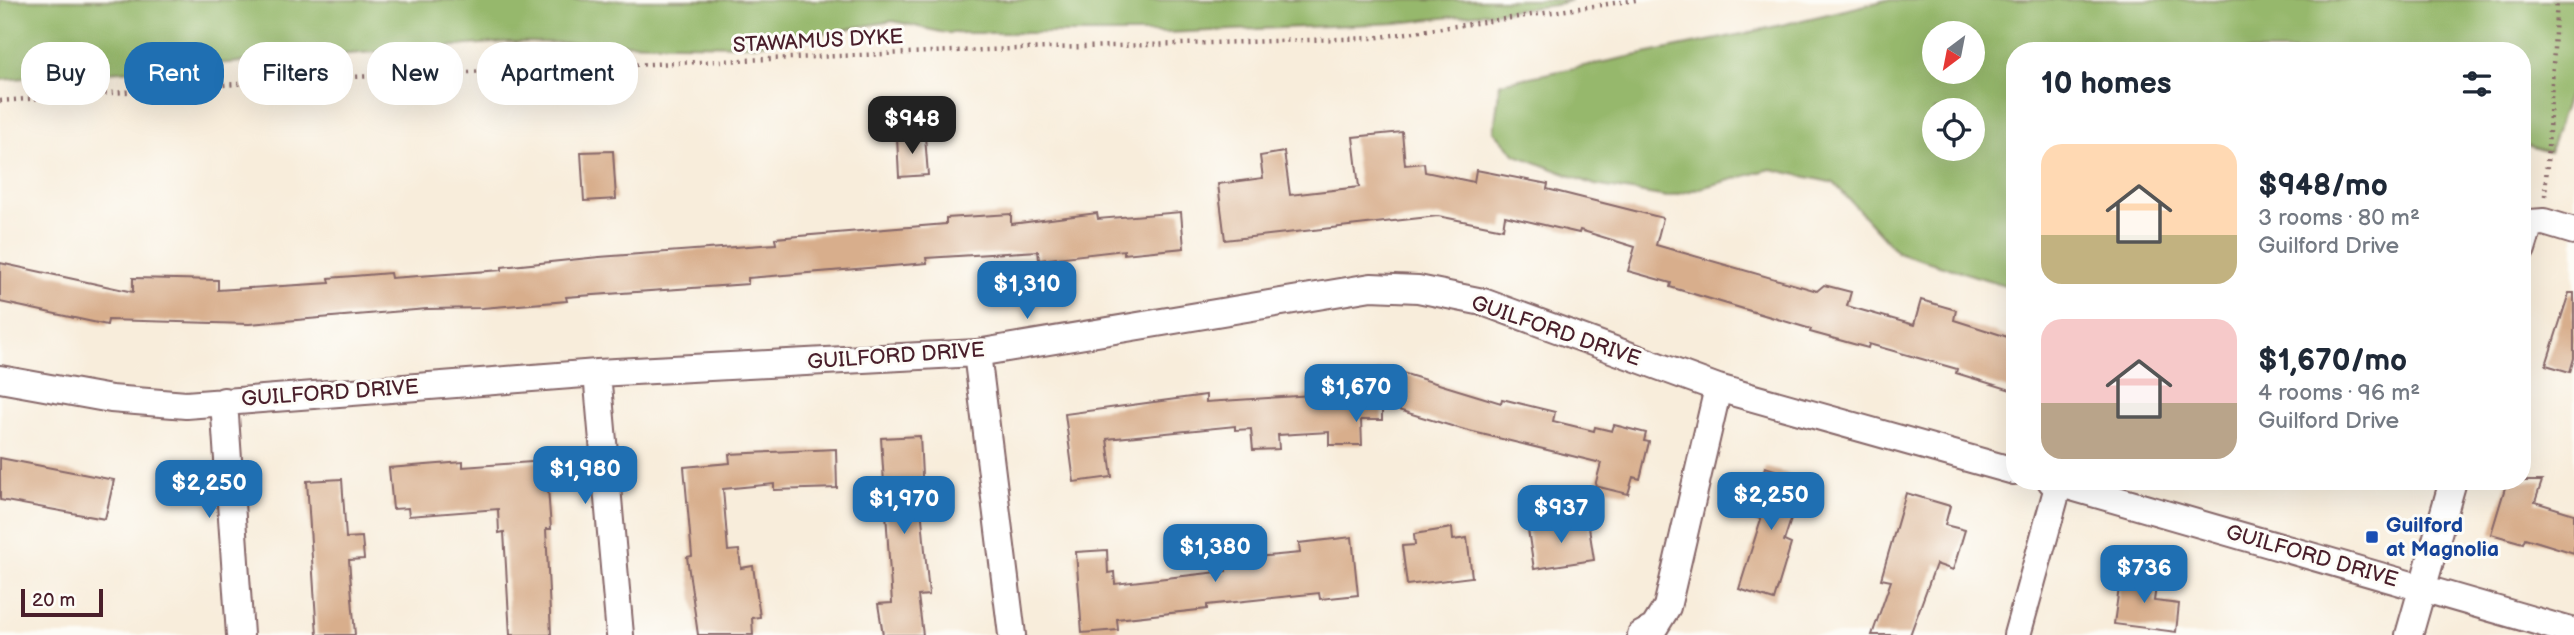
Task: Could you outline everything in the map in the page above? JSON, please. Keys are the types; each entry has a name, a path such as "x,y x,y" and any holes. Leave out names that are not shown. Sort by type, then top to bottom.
{"street":[{"path":"2531,223 2544,222 2574,231"},
{"name":"GUILFORD DRIVE","path":"0,379 146,404 224,401 597,373 978,353 1371,287 1418,289 1483,302 1718,388 2006,469"},
{"path":"978,353 1012,635"},
{"path":"597,373 620,635"},
{"path":"1642,635 1654,628 1667,607 1718,388"},
{"path":"224,401 240,635"},
{"path":"2017,635 2052,490"},
{"name":"GUILFORD DRIVE","path":"2082,490 2574,632"},
{"path":"2409,635 2450,490"}],"path":[{"name":"STAWAMUS DYKE","path":"0,101 318,79 954,51 1373,38 1636,0"},
{"path":"2544,222 2557,0"}],"green space":[{"path":"0,0 1571,0 1556,5 1398,23 1165,33 945,33 893,21 756,45 477,42 477,44 463,45 463,42 367,42 367,53 353,54 353,42 238,42 238,62 224,63 224,42 124,42 124,71 110,72 110,42 21,42 21,78 0,80"},
{"path":"1887,0 2574,0 2574,79 2549,152 2531,147 2531,42 2006,42 2006,286 1897,252 1834,183 1771,169 1667,197 1595,185 1516,155 1494,131 1500,83 1747,33"}],"building":[{"path":"1402,132 1405,165 1424,163 1425,172 1474,182 1476,170 1548,184 1547,189 1663,218 1656,245 1817,291 1824,285 1851,292 1847,306 1914,325 1921,300 1956,310 1954,320 2006,336 2006,389 1956,373 1957,369 1869,344 1868,348 1810,332 1811,329 1670,287 1671,283 1628,271 1635,247 1580,230 1579,233 1505,216 1503,229 1438,216 1225,240 1218,184 1263,178 1260,156 1284,152 1290,195 1359,187 1353,137"},
{"path":"925,136 928,175 899,177 897,137"},
{"path":"613,151 616,199 584,201 581,152"},
{"path":"1181,212 1184,248 1124,254 1124,250 1039,260 1038,251 926,258 927,263 748,278 748,284 566,297 567,301 482,308 427,309 249,324 108,320 107,325 0,302 0,263 133,292 133,278 218,280 218,290 330,283 329,278 390,273 391,278 502,270 502,267 599,257 776,244 775,238 946,224 946,218 1011,214 1011,224 1097,213 1098,219"},
{"path":"2569,293 2574,293 2574,358 2570,372 2546,365"},
{"path":"1377,371 1396,371 1501,403 1502,399 1555,412 1553,421 1594,431 1595,427 1612,431 1614,425 1646,433 1644,441 1649,442 1640,479 1633,477 1628,494 1595,486 1601,463 1465,430 1382,405 1382,420 1361,420 1362,445 1329,445 1329,432 1278,435 1279,449 1253,450 1251,429 1235,430 1235,426 1107,439 1112,477 1074,482 1065,414 1206,395 1206,402 1328,394 1328,385 1361,385 1361,379 1377,379"},
{"path":"920,436 923,496 920,496 929,595 918,596 923,635 883,635 878,604 892,603 881,438"},
{"path":"836,449 837,488 774,490 774,484 723,489 728,551 739,550 741,568 753,566 760,617 752,618 753,635 698,635 687,557 692,556 684,467 730,463 729,454"},
{"path":"0,458 114,480 105,519 0,500"},
{"path":"546,461 551,529 546,529 551,635 510,635 504,532 499,533 498,509 409,516 408,508 393,509 389,468 463,462 463,467"},
{"path":"1765,467 1804,479 1784,541 1791,544 1774,600 1739,589 1761,519 1750,516"},
{"path":"342,479 346,538 362,537 364,559 349,560 355,635 317,635 307,481"},
{"path":"2531,481 2542,481 2535,502 2574,514 2574,553 2525,538 2523,543 2491,534 2504,490 2531,490"},
{"path":"1906,493 1950,506 1945,525 1965,530 1953,570 1936,564 1910,635 1872,635 1891,581 1881,579"},
{"path":"1588,521 1594,560 1534,569 1528,530"},
{"path":"1452,528 1453,540 1467,538 1472,577 1407,585 1402,546 1415,545 1414,534"},
{"path":"1352,537 1358,595 1320,599 1319,593 1207,605 1207,609 1117,619 1118,630 1082,633 1076,552 1107,550 1108,573 1114,572 1115,584 1226,571 1225,560 1300,553 1299,543"},
{"path":"2121,573 2157,579 2154,601 2179,604 2176,632 2114,624"}],"place":[{"name":"Guilford at Magnolia","path":"2372,537"}]}
